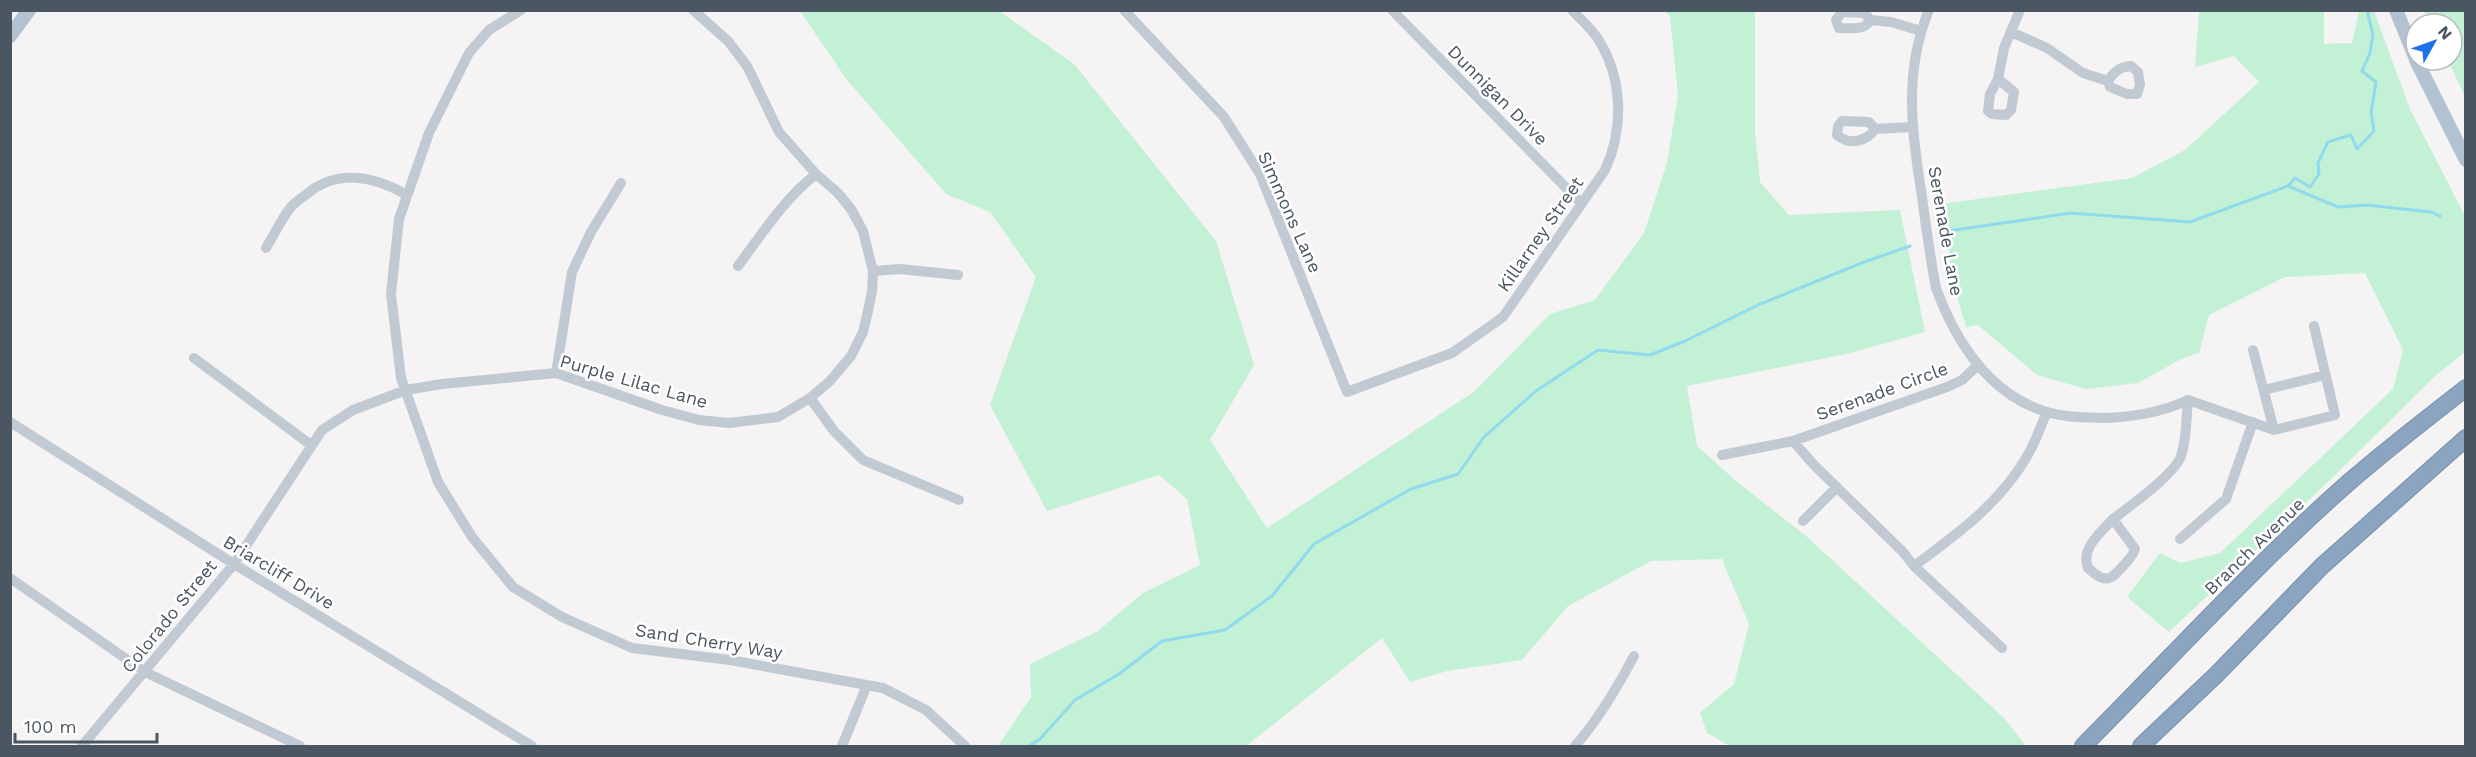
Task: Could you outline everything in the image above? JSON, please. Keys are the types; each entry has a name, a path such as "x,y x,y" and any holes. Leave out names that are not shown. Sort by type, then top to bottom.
{"highway":[{"name":"Branch Avenue","path":"2083,747 2185,640 2302,525 2349,482 2464,389"},
{"path":"2141,747 2217,674 2322,566 2466,438"},
{"path":"2430,468 2445,468 2466,452"}],"main road":[{"path":"10,36 29,10"},
{"path":"2396,10 2404,30"},
{"path":"2422,72 2466,160"}],"street":[{"name":"Sand Cherry Way","path":"521,10 489,30 470,53 429,133 399,219 391,294 401,378 438,482 472,537 513,586 562,617 632,648 730,660 883,687 926,710 965,747"},
{"name":"Purple Lilac Lane","path":"406,390 442,384 556,373 662,410 699,420 729,423 778,417 810,398 830,381 851,356 862,333 872,291 873,271 863,231 852,209 816,174 779,132 747,66 728,41 693,10"},
{"name":"Simmons Lane","path":"1124,10 1224,117 1260,174 1347,392"},
{"name":"Dunnigan Drive","path":"1392,10 1581,202"},
{"name":"Killarney Street","path":"1347,392 1452,353 1503,317 1605,170 1613,152 1618,110 1612,71 1604,49 1591,30 1572,10"},
{"name":"Serenade Lane","path":"1929,10 1921,31 1912,85 1911,127 1936,288 1953,330 1964,349 2010,393 2029,405 2062,416 2109,418 2164,410 2188,400"},
{"path":"1998,80 2004,48 2020,10"},
{"path":"1871,20 1891,22 1921,31"},
{"path":"2010,32 2048,48 2064,62 2083,73 2108,81"},
{"path":"1875,129 1911,127"},
{"path":"738,266 777,213 802,184 816,174"},
{"path":"266,248 291,206 314,189 336,179 355,176 386,183 407,195"},
{"path":"556,373 572,272 591,232 621,183"},
{"path":"873,271 900,269 958,275"},
{"path":"2114,519 2133,543 2135,549 2118,573 2110,579 2103,579 2088,568 2086,557 2093,541 2114,519 2172,470 2181,458 2185,440 2188,400 2274,430 2335,415 2314,326"},
{"path":"2253,350 2274,430"},
{"path":"194,358 311,445"},
{"name":"Serenade Circle","path":"1722,455 1793,441 1947,387 1962,380 1978,364"},
{"path":"2264,390 2325,375"},
{"name":"Colorado Street","path":"82,747 234,564 322,430 353,410 406,390"},
{"path":"810,398 834,431 863,460 959,500"},
{"path":"1914,566 1960,533 1999,495 2025,461 2047,412"},
{"name":"Briarcliff Drive","path":"10,422 234,564 532,747"},
{"path":"2180,539 2226,499 2253,422"},
{"path":"1793,441 1903,552 1914,566 2002,648"},
{"path":"1803,521 1837,487"},
{"path":"10,578 145,672 300,747"},
{"path":"1575,747 1603,711 1634,656"},
{"path":"842,747 867,685"}],"green space":[{"path":"800,11 999,11 1074,64 1216,241 1254,365 1210,440 1267,528 1475,391 1550,314 1595,300 1644,233 1667,163 1678,95 1670,17 1665,11 1755,11 1755,131 1760,182 1789,215 1900,210 1925,332 1846,354 1687,386 1697,446 1736,481 1806,536 2004,718 2026,746 1730,746 1707,733 1700,713 1734,684 1749,624 1722,559 1651,561 1568,606 1522,660 1447,671 1410,682 1382,638 1246,746 998,746 1031,697 1030,664 1098,631 1143,593 1200,565 1187,499 1159,475 1047,511 990,405 1036,277 990,212 946,194 847,80"},
{"path":"2199,11 2324,11 2324,44 2352,43 2359,11 2374,11 2410,109 2465,216 2466,351 2433,378 2330,480 2169,632 2127,597 2160,553 2181,563 2220,553 2393,389 2403,350 2365,273 2285,277 2209,315 2199,353 2181,359 2138,383 2086,389 2037,375 1978,325 1966,327 1954,285 1941,204 2132,178 2185,150 2259,82 2234,56 2195,67"},
{"path":"2465,11 2465,97 2454,72 2464,72 2464,12 2424,12"}],"waterway":[{"path":"2288,186 2295,178 2310,187 2319,174 2318,163 2328,142 2351,135 2357,149 2374,131 2371,113 2376,82 2362,71 2370,53 2373,35 2367,10"},
{"path":"1948,231 2071,213 2190,222 2288,186 2338,207 2367,205 2431,212 2440,216"},
{"path":"1029,746 1040,739 1075,700 1119,674 1162,641 1225,630 1272,596 1314,544 1411,489 1458,474 1484,437 1536,391 1598,350 1650,355 1685,341 1758,305 1910,246"}]}
